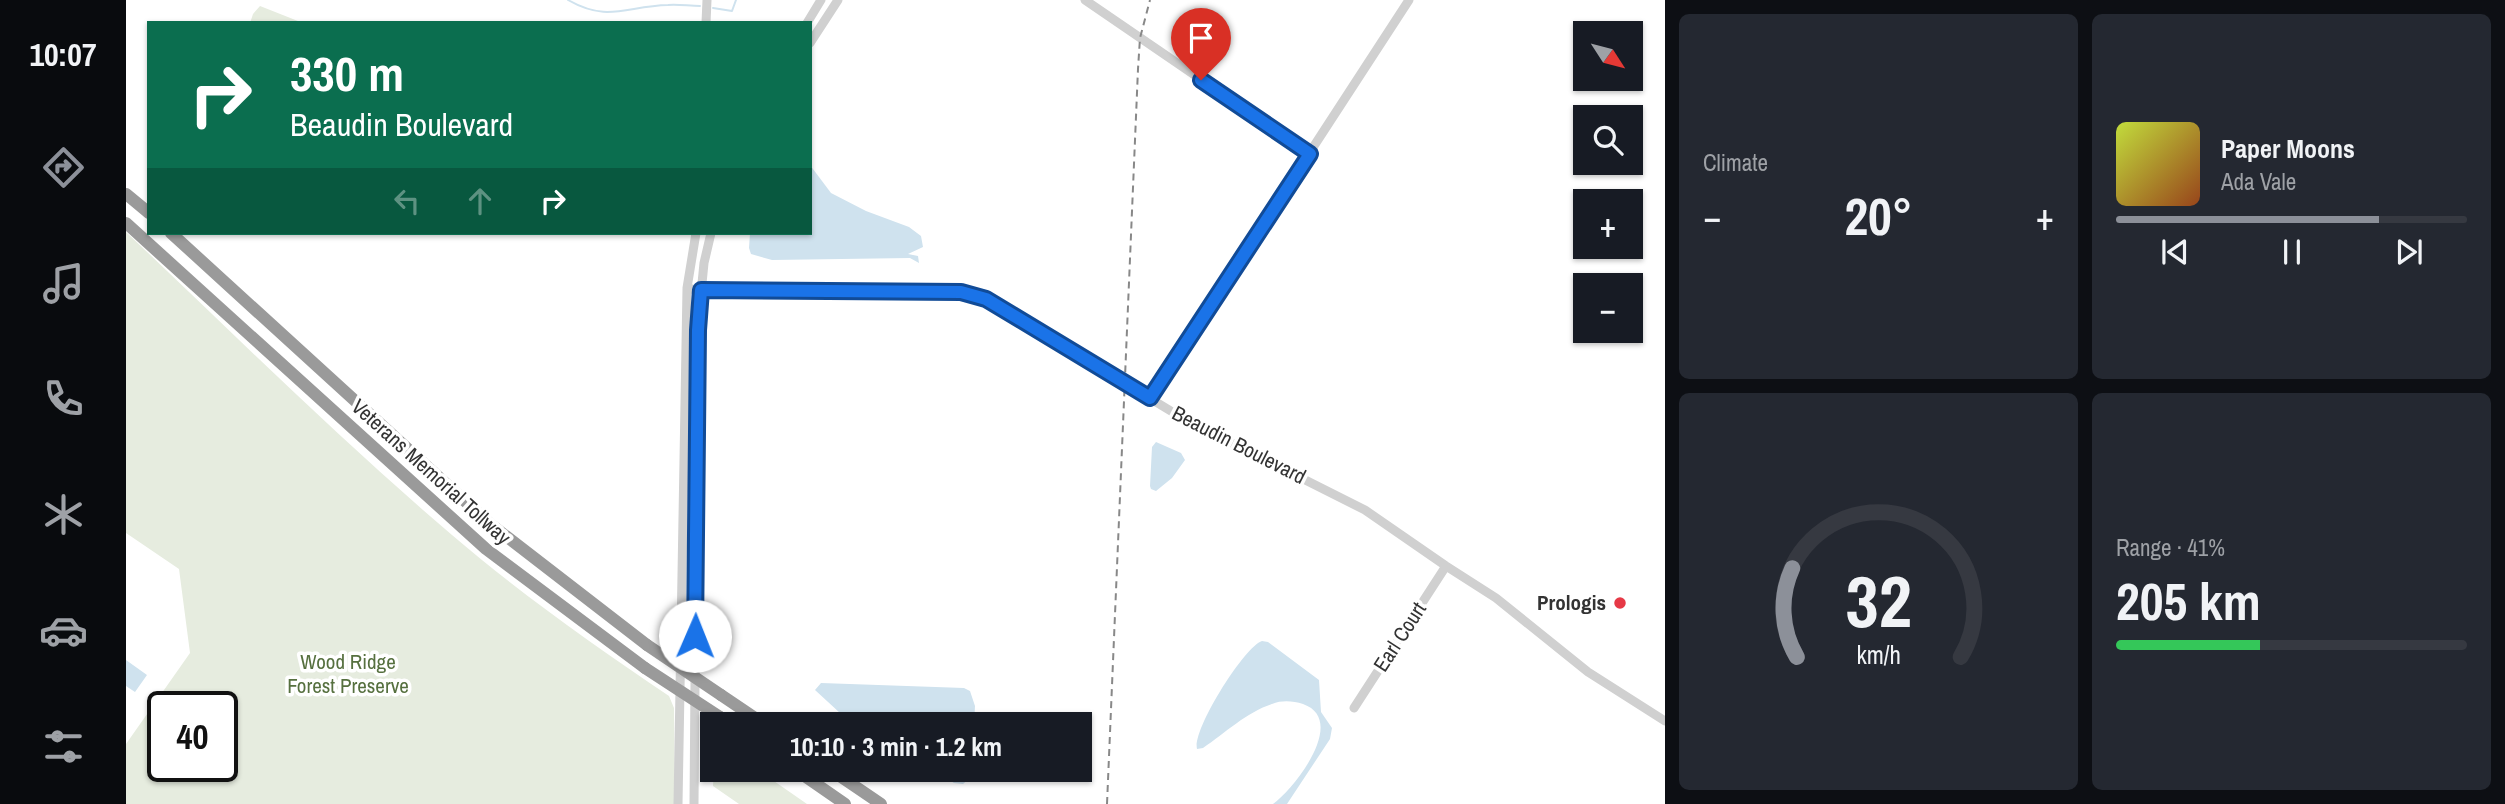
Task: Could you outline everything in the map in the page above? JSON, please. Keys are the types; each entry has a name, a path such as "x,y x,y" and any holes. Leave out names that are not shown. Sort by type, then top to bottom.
{"highway":[{"path":"126,194 147,211"},
{"name":"Veterans Memorial Tollway","path":"126,223 486,549 645,668 711,712"},
{"name":"Veterans Memorial Tollway","path":"174,235 489,523 647,645 746,712"},
{"path":"813,782 845,804"},
{"path":"849,782 881,804"}],"street":[{"path":"706,21 707,0"},
{"path":"808,21 821,0"},
{"path":"812,40 838,0"},
{"path":"1085,0 1310,154"},
{"path":"1150,398 1409,0"},
{"path":"678,804 687,288 696,235"},
{"path":"694,804 698,330 710,235"},
{"name":"Beaudin Boulevard","path":"687,288 961,292 986,299 1184,419 1365,510 1496,598 1588,672 1665,721"},
{"name":"Earl Court","path":"1354,708 1446,566"}],"green space":[{"path":"260,6 298,21 251,21"},
{"name":"Wood Ridge Forest Preserve","path":"126,232 328,424 452,535 559,619 669,696 674,708 675,804 126,804 126,744 147,714 147,782 238,782 238,691 163,691 190,653 179,569 126,533"},
{"path":"713,782 775,782 807,804 739,804 713,786"}],"water":[{"path":"812,168 831,193 866,211 909,227 921,236 923,247 908,254 918,256 919,263 910,258 772,260 751,254 750,235 812,235"},
{"path":"1156,442 1181,453 1185,460 1172,478 1156,491 1150,486 1152,447"},
{"path":"1262,641 1268,642 1319,680 1321,712 1332,728 1330,739 1287,804 1273,804 1304,770 1319,738 1320,724 1316,712 1303,704 1284,701 1263,708 1245,717 1203,748 1197,749 1203,725 1221,690 1244,658"},
{"path":"126,660 147,675 135,692 126,686"},
{"path":"821,683 964,688 970,691 975,712 839,712 815,690"}],"waterway":[{"path":"568,0 582,7 606,12 653,6 700,6"},
{"path":"713,8 732,11 736,0"}],"railway":[{"path":"1107,804 1138,69 1140,38 1150,0"}],"place":[{"name":"Prologis","path":"1620,603"}],"route":[{"path":"695,636 698,330 701,290 961,292 974,295 986,299 1150,398 1310,154 1201,80"}]}
